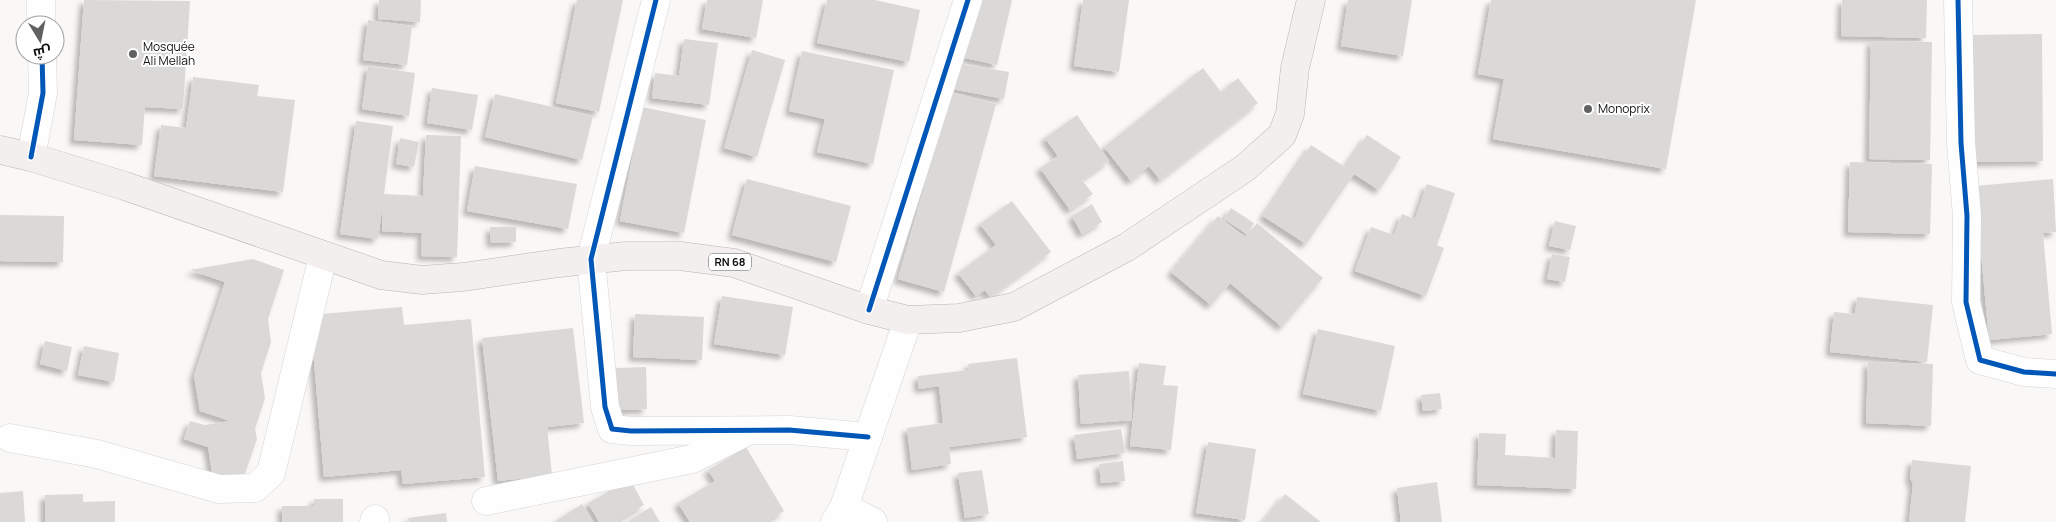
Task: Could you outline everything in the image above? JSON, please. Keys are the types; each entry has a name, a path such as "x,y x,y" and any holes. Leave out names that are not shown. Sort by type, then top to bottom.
{"main road":[{"name":"RN 68","path":"0,150 31,157 125,186 381,275 422,280 463,277 591,259 626,256 680,256 734,263 868,310 908,320 959,318 1014,308 1127,247 1245,168 1282,135 1290,114 1295,68 1311,0"}],"street":[{"path":"41,0 41,15"},
{"path":"656,0 591,259 605,407 612,429 631,431 789,430 868,437"},
{"path":"868,310 968,0"},
{"path":"1958,0 1961,143 1967,216 1966,302 1980,360 2024,372 2056,374"},
{"path":"31,157 43,93 42,65"},
{"path":"10,438 98,454 219,489 255,488 271,473 323,256"},
{"path":"873,522 839,515 908,320"},
{"path":"486,501 692,459 750,430"}],"building":[{"name":"Mosquée Ali Mellah","path":"84,0 190,1 183,109 145,107 142,145 74,140"},
{"path":"379,0 421,0 420,22 378,19"},
{"path":"577,0 623,0 599,112 556,103"},
{"path":"707,0 763,0 756,38 702,29"},
{"path":"827,0 875,0 920,10 909,62 817,43"},
{"path":"978,0 1012,0 997,65 965,58"},
{"path":"1083,0 1129,0 1119,72 1074,66"},
{"path":"1348,0 1412,0 1403,56 1341,46"},
{"name":"Monoprix","path":"1491,0 1696,0 1666,169 1493,139 1504,79 1478,74"},
{"path":"1842,0 1927,0 1926,38 1841,36"},
{"path":"368,20 412,26 407,65 363,60"},
{"path":"2042,34 2043,161 1972,162 1971,35"},
{"path":"684,39 718,43 709,105 652,98 655,73 679,76"},
{"path":"1871,41 1932,42 1930,160 1869,159"},
{"path":"752,50 785,60 757,157 724,148"},
{"path":"802,51 894,70 873,164 817,152 825,119 789,111"},
{"path":"957,63 1009,72 1004,99 952,89"},
{"path":"368,66 415,73 409,116 362,109"},
{"path":"1203,68 1221,92 1238,78 1258,103 1160,180 1149,166 1131,181 1104,147"},
{"path":"193,77 259,85 257,96 295,100 283,192 154,176 161,125 186,128"},
{"path":"432,88 478,95 472,130 427,123"},
{"path":"951,92 996,104 944,292 898,279"},
{"path":"495,94 593,116 582,160 485,137"},
{"path":"642,107 706,120 684,233 620,221"},
{"path":"1077,115 1109,161 1082,180 1093,194 1070,210 1040,168 1058,156 1045,138"},
{"path":"356,121 393,126 384,194 423,196 426,135 461,136 457,257 421,256 422,233 382,231 382,208 378,239 340,234"},
{"path":"1367,135 1401,157 1379,190 1354,174 1306,244 1263,216 1311,145 1345,167"},
{"path":"400,138 419,142 414,167 396,164"},
{"path":"1850,162 1932,164 1930,234 1848,232"},
{"path":"475,166 577,184 568,229 467,211"},
{"path":"747,179 851,206 836,262 732,235"},
{"path":"2053,179 2056,232 2043,233 2052,334 1989,340 1975,186"},
{"path":"1427,184 1455,193 1437,245 1444,248 1426,296 1355,271 1371,227 1394,235 1402,214 1415,219"},
{"path":"1012,201 1051,252 990,297 985,290 976,296 958,273 996,245 980,224"},
{"path":"1092,204 1102,222 1082,234 1072,216"},
{"path":"1231,208 1254,223 1247,234 1224,219"},
{"path":"0,215 64,216 63,262 0,261"},
{"path":"1218,216 1245,237 1257,223 1323,278 1282,327 1230,283 1211,305 1171,272"},
{"path":"1555,221 1576,226 1570,250 1549,246"},
{"path":"490,227 516,227 516,242 491,243"},
{"path":"1552,254 1570,257 1565,282 1547,279"},
{"path":"253,259 284,270 268,319 271,342 261,373 265,398 255,429 257,439 242,482 212,472 208,447 184,439 190,421 205,425 230,421 200,411 194,376 225,282 190,270"},
{"path":"722,296 793,307 785,355 714,344"},
{"path":"1857,297 1933,305 1927,362 1830,352 1834,312 1855,314"},
{"path":"402,307 404,325 471,319 485,477 403,484 401,470 324,477 310,315"},
{"path":"635,314 704,317 702,360 633,357"},
{"path":"573,328 584,423 547,427 552,475 498,481 482,338"},
{"path":"1318,329 1395,346 1381,411 1303,394"},
{"path":"45,341 72,347 67,371 40,364"},
{"path":"84,346 119,353 114,382 78,375"},
{"path":"1017,358 1027,437 949,447 951,464 912,470 907,428 943,423 939,386 919,389 918,376 969,370 968,364"},
{"path":"1868,362 1933,364 1931,426 1866,423"},
{"path":"1139,363 1166,366 1163,385 1178,386 1171,450 1130,446"},
{"path":"646,367 647,409 617,410 616,368"},
{"path":"1129,371 1132,420 1081,424 1078,375"},
{"path":"1440,393 1442,409 1423,411 1421,395"},
{"path":"1121,429 1125,453 1077,459 1074,435"},
{"path":"1556,430 1578,431 1576,489 1477,485 1479,433 1506,434 1505,455 1555,458"},
{"path":"1208,442 1256,449 1245,520 1196,513"},
{"path":"746,447 784,511 766,522 690,522 678,503 715,481 708,470"},
{"path":"1912,460 1971,466 1965,522 1909,522 1913,484 1910,478"},
{"path":"1123,461 1125,481 1101,483 1099,464"},
{"path":"982,470 989,514 965,518 958,473"},
{"path":"630,479 644,505 615,522 599,522 588,503"},
{"path":"1437,482 1442,522 1401,522 1397,488"},
{"path":"23,491 25,522 0,522 0,493"},
{"path":"83,494 83,502 115,501 115,522 45,522 45,495"},
{"path":"1285,494 1321,522 1263,522"},
{"path":"314,499 343,499 343,522 282,522 282,506 314,506"},
{"path":"582,504 593,522 554,522"},
{"path":"651,507 660,522 627,522"},
{"path":"446,513 447,522 409,522 408,518"}],"cycle path":[{"path":"656,0 591,259 605,407 612,429 631,431 789,430 868,437"},
{"path":"869,310 968,0"},
{"path":"1958,0 1961,143 1967,216 1966,302 1980,360 2024,372 2056,374"},
{"path":"31,157 43,93 42,65"}],"place":[{"name":"Mosquée Ali Mellah","path":"133,54"},
{"name":"Monoprix","path":"1588,109"}]}
